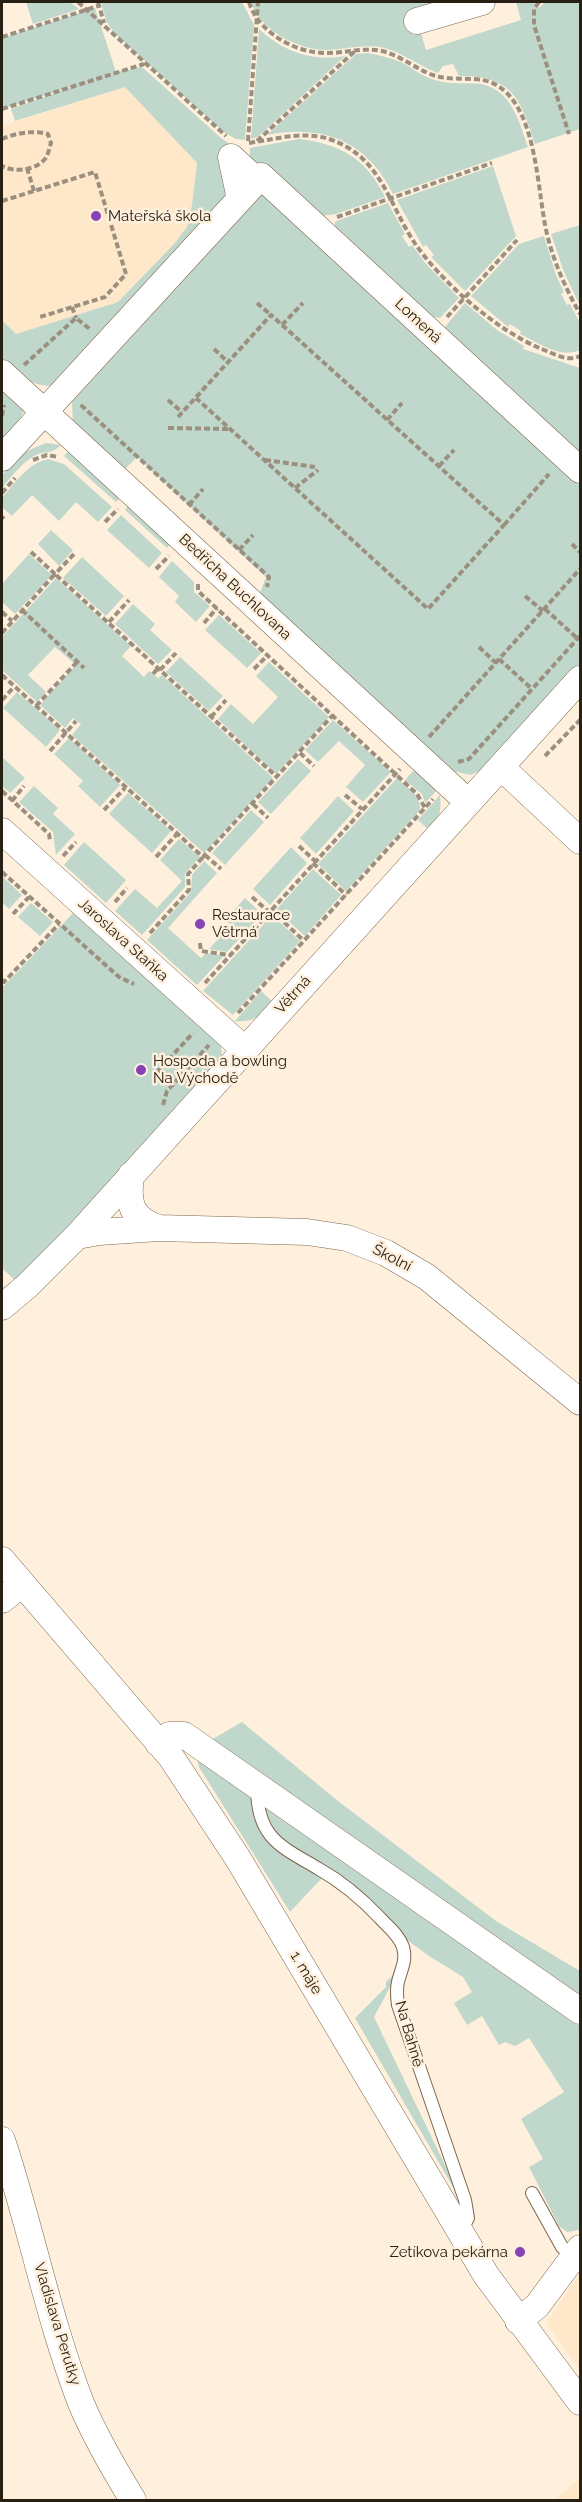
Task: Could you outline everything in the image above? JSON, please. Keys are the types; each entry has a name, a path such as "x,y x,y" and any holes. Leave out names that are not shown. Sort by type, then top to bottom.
{"street":[{"path":"417,21 482,2"},
{"name":"Lomená","path":"9,467 45,412 261,176 573,463"},
{"name":"Bedřicha Buchlovana","path":"5,376 425,740 468,802"},
{"name":"Větrná","path":"2,1307 27,1286 77,1236 580,679"},
{"path":"501,767 580,841"},
{"name":"Jaroslava Staňka","path":"2,831 244,1049"},
{"path":"131,1174 129,1192 132,1208 142,1221 159,1228"},
{"name":"Školní","path":"77,1236 99,1232 159,1228 321,1232 368,1245 408,1265 427,1278 580,1402"},
{"name":"1. máje","path":"2,1560 158,1743 197,1794 237,1857 460,2233 518,2321 580,2402"},
{"path":"2,1600 22,1584"},
{"path":"158,1743 170,1735 184,1735 580,2012"},
{"name":"Vladislava Perutky","path":"2,2140 62,2350 91,2426 133,2500"},
{"path":"518,2321 537,2306 577,2253"}],"lane":[{"name":"Na Bahně","path":"257,1786 258,1812 261,1822 272,1838 283,1849 319,1869 355,1894 392,1930 402,1945 404,1968 398,1982 398,2005 465,2200 468,2218 460,2233"},
{"path":"532,2193 562,2247 577,2253"}],"path":[{"path":"78,2 229,138"},
{"path":"249,2 257,20 282,40 302,49 326,53 364,49 391,53 437,76 488,81 497,85 514,100 532,146 547,235 558,268 580,314"},
{"path":"248,143 258,2"},
{"path":"539,2 534,9 534,25 569,134"},
{"path":"2,38 88,10 98,4 104,23"},
{"path":"256,142 356,50"},
{"path":"2,109 145,63"},
{"path":"2,139 21,133 48,134 51,143 43,162 18,171 2,166"},
{"path":"240,143 303,135 338,142 369,164 425,256 465,297 496,323 526,343 562,357 580,356"},
{"path":"315,225 492,163"},
{"path":"27,168 34,191"},
{"path":"2,201 95,172 126,274 105,297 40,317"},
{"path":"432,333 518,240"},
{"path":"257,303 504,525"},
{"path":"282,325 303,303"},
{"path":"72,307 76,318 107,344"},
{"path":"178,417 270,315"},
{"path":"5,376 76,318"},
{"path":"214,350 228,362"},
{"path":"90,398 82,406 269,577 266,587 275,595"},
{"path":"196,398 428,609 504,525 573,463"},
{"path":"168,400 182,412"},
{"path":"387,420 402,403"},
{"path":"168,428 230,429"},
{"path":"439,466 453,450"},
{"path":"32,460 46,455 63,460"},
{"path":"264,460 317,469 295,488"},
{"path":"2,492 9,467"},
{"path":"189,504 203,489"},
{"path":"110,500 127,516"},
{"path":"239,550 253,535"},
{"path":"572,544 580,552"},
{"path":"31,552 277,777"},
{"path":"2,633 76,552"},
{"path":"170,555 177,561"},
{"path":"198,990 580,569"},
{"path":"198,581 198,591 396,773 417,794 425,807"},
{"path":"451,756 458,762 469,759 579,637 525,596"},
{"path":"109,622 129,600"},
{"path":"204,623 217,608"},
{"path":"22,610 84,668"},
{"path":"2,612 12,621"},
{"path":"479,647 532,689"},
{"path":"153,674 176,653"},
{"path":"254,669 267,656"},
{"path":"36,706 77,662"},
{"path":"2,675 125,788 221,869"},
{"path":"2,700 14,687"},
{"path":"211,717 226,700"},
{"path":"143,940 189,890 188,874 333,716"},
{"path":"50,751 76,721"},
{"path":"300,753 314,766"},
{"path":"12,801 24,786"},
{"path":"104,810 125,788"},
{"path":"2,791 49,834 51,851"},
{"path":"345,795 362,809"},
{"path":"253,804 268,818"},
{"path":"156,857 177,834"},
{"path":"57,863 76,842"},
{"path":"299,846 346,895"},
{"path":"2,872 118,977 141,987"},
{"path":"108,909 127,888"},
{"path":"13,914 28,897"},
{"path":"252,897 303,940"},
{"path":"2,980 4,982 59,924"},
{"path":"200,943 201,951 231,955"},
{"path":"174,1084 158,1071 193,1032"}],"shaded area":[{"name":"Mateřská škola","path":"125,87 197,163 187,227 174,244 118,302 16,334 2,320 2,126"},
{"path":"580,2273 580,2370 546,2323"},
{"path":"580,2478 580,2500 555,2500"}],"green space":[{"path":"26,2 70,2 79,9 33,24"},
{"path":"101,2 242,2 254,25 245,140 236,139 225,133 115,34 106,21"},
{"path":"251,2 454,2 417,20 426,50 521,20 516,2 533,2 539,8 545,2 580,2 580,129 535,144 519,102 503,85 492,80 459,76 453,64 443,66 438,73 381,47 366,46 329,50 306,47 272,30 263,22"},
{"path":"95,8 116,72 142,67 230,144 229,182 226,199 60,385 43,385 28,380 2,360 2,320 16,334 118,302 174,244 187,227 192,205 197,163 125,87 15,121 11,109 80,84 2,109 2,38"},
{"path":"259,29 278,44 299,53 321,58 345,56 258,137 251,139"},
{"path":"367,53 399,61 435,80 492,87 513,108 528,147 393,194 370,161 341,140 307,132 267,135 356,54"},
{"path":"299,139 327,145 350,155 369,172 385,197 336,214 322,216 250,160 250,148"},
{"path":"493,166 516,236 465,291 431,257 434,255 426,245 423,247 397,200"},
{"path":"263,193 580,476 580,664 489,766 471,775 452,771 259,595 266,577 137,457 124,470 73,423 72,402"},
{"path":"388,203 405,234 402,236 409,247 412,245 426,264 459,298 440,318 433,317 335,226 335,222 339,220"},
{"path":"580,225 580,306 564,272 551,234"},
{"path":"544,236 556,275 564,292 561,294 567,305 570,304 580,323 580,350 573,352 565,353 550,349 520,334 521,331 510,324 508,327 471,296 519,244"},
{"path":"465,303 497,330 524,346 523,349 580,368 580,459 444,328"},
{"path":"2,373 30,399 20,419 2,439"},
{"path":"46,443 61,445 30,459 2,488 2,475 24,452"},
{"path":"70,449 122,496 116,502 64,456"},
{"path":"48,459 64,464 112,507 98,522 76,502 59,521 32,495 12,516 2,507 2,498 22,474"},
{"path":"130,503 172,542 167,548 125,510"},
{"path":"121,515 162,553 149,568 107,530"},
{"path":"51,530 73,550 59,566 38,544"},
{"path":"29,554 52,575 15,614 2,602 2,584"},
{"path":"82,557 124,596 106,616 63,578"},
{"path":"172,561 194,582 194,592 210,606 196,622 175,602 179,596 159,577"},
{"path":"56,578 131,646 122,656 144,677 149,671 158,678 162,675 273,778 204,853 72,735 81,724 73,718 65,728 40,705 76,665 55,647 28,675 46,692 37,702 2,670 2,637"},
{"path":"133,604 155,624 150,630 172,650 158,664 115,624"},
{"path":"219,615 261,653 247,668 205,630"},
{"path":"180,657 223,696 209,711 166,672"},
{"path":"269,662 329,717 276,774 218,719 231,704 253,724 278,697 256,676"},
{"path":"17,692 60,730 46,747 3,708"},
{"path":"333,720 391,772 363,802 346,787 365,765 339,741 318,762 305,750"},
{"path":"69,738 120,785 100,807 78,786 83,781 54,754"},
{"path":"2,757 25,778 10,793 2,786"},
{"path":"298,759 311,771 271,814 258,802"},
{"path":"417,767 437,790 425,803 422,794 405,780"},
{"path":"397,778 419,800 420,810 346,891 318,864"},
{"path":"34,786 58,808 53,814 75,834 56,855 53,832 19,802"},
{"path":"128,793 171,831 152,853 109,814"},
{"path":"440,795 439,814 430,831 418,820"},
{"path":"338,796 354,811 316,854 300,838"},
{"path":"251,810 264,822 225,865 212,853"},
{"path":"179,839 200,857 185,873 185,887 142,935 115,911 135,889 157,908 182,881 160,860"},
{"path":"84,842 126,880 106,903 64,865"},
{"path":"291,847 307,863 270,905 253,889"},
{"path":"204,861 217,873 168,928 201,958 206,953 224,956 197,985 147,940 191,892 192,875"},
{"path":"313,869 341,895 305,936 276,910"},
{"path":"2,876 22,895 9,909 2,902"},
{"path":"245,898 262,914 227,952 209,949 231,925 225,920"},
{"path":"31,903 53,922 40,936 18,917"},
{"path":"74,912 220,1041 223,1060 23,1288 2,1268 2,984 4,986"},
{"path":"272,915 300,941 233,1015 203,991"},
{"path":"261,991 274,1003 257,1017 247,1021 235,1021"},
{"path":"242,1722 338,1801 496,1921 580,1971 580,2005 204,1744"},
{"path":"195,1749 580,2019 580,2230 567,2232 559,2226 529,2167 543,2159 521,2119 564,2092 529,2038 515,2046 505,2042 499,2045 482,2016 467,2025 454,2003 472,1992 463,1977 429,1956 322,1878 290,1912 199,1767"},
{"path":"395,1973 395,1984 390,1987 374,2017 455,2186 453,2187 355,2018 386,1987 386,1982"}],"place":[{"name":"Mateřská škola","path":"96,216"},
{"name":"Restaurace Větrná","path":"200,924"},
{"name":"Hospoda a bowling Na Východě","path":"141,1070"},
{"name":"Zetíkova pekárna","path":"520,2252"}]}
